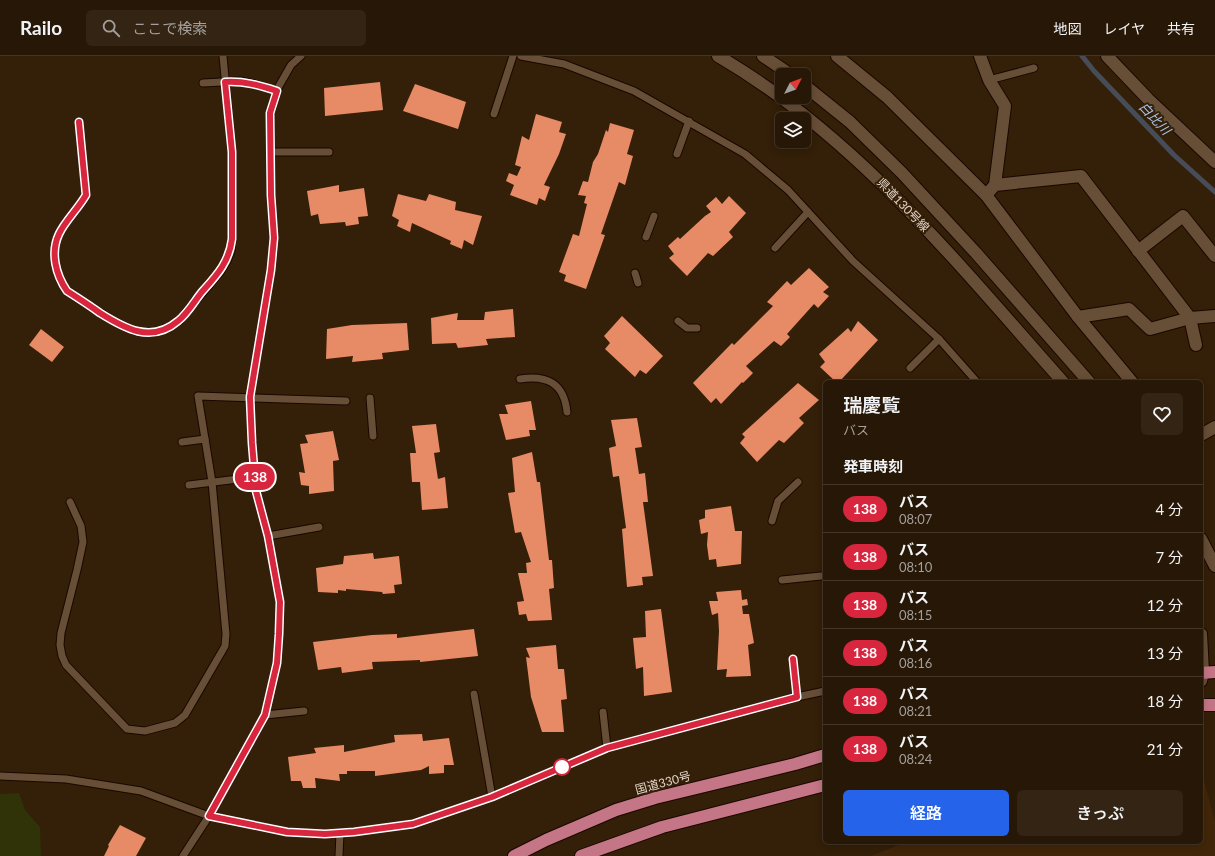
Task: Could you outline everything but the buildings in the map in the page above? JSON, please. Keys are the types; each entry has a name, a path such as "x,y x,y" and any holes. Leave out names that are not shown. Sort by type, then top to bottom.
{"highway":[{"path":"1203,705 1215,705"},
{"name":"国道330号","path":"514,856 546,840 616,810 655,798 795,764 823,756"},
{"path":"581,856 662,827 823,786"}],"street":[{"name":"県道130号線","path":"718,56 775,92 836,140 880,181 936,239 1061,380"},
{"path":"763,56 781,68"},
{"path":"837,56 888,97 986,195 1078,317 1130,380"},
{"path":"980,56 989,80 1005,106 995,185 986,195"},
{"path":"1107,56 1148,99 1215,162"},
{"name":"県道130号線","path":"811,91 850,122 902,173 976,253 1088,380"},
{"path":"995,185 1081,176 1190,318 1196,345"},
{"path":"1138,250 1183,216 1215,256"},
{"path":"1078,317 1129,309 1150,329 1190,318 1215,316"},
{"path":"1203,434 1215,427"},
{"path":"1203,543 1215,566"},
{"path":"1203,654 1205,675"}],"lane":[{"path":"79,122 86,195 59,234 55,246 54,258 61,282 67,291 121,326 142,332 162,330 179,321 220,272 230,251 232,239 232,152 223,56"},
{"path":"183,856 209,816 265,715 277,663 280,602 268,536 256,491 250,397 271,270 274,238 271,195 270,113 279,86 291,65 301,56"},
{"path":"494,114 513,56"},
{"path":"521,56 564,64 634,91 745,154 788,190 853,261 939,339 975,380"},
{"path":"564,64 568,56"},
{"path":"989,80 1034,68"},
{"path":"204,83 240,81 277,91"},
{"path":"677,154 689,121"},
{"path":"271,152 329,152"},
{"path":"775,248 808,212"},
{"path":"646,237 654,216"},
{"path":"635,273 638,283"},
{"path":"678,321 687,328 697,328"},
{"path":"910,368 939,339"},
{"path":"520,379 532,377 553,382 561,391 566,402 567,412"},
{"path":"70,502 80,526 83,542 61,633 60,645 62,656 66,665 127,729 145,731 175,723 185,714 225,646 226,627 212,482 198,396 346,401"},
{"path":"370,398 373,436"},
{"path":"182,442 205,439"},
{"path":"189,485 255,477"},
{"path":"772,521 778,501 798,482"},
{"path":"268,536 319,527"},
{"path":"782,580 821,576"},
{"path":"793,659 797,697"},
{"path":"0,776 66,778 141,791 209,816 287,832 325,834 340,833 413,824 492,797 607,748 823,691"},
{"path":"474,694 492,797"},
{"path":"265,715 304,712"},
{"path":"603,712 607,748"},
{"path":"339,856 340,833"}],"shaded area":[{"path":"1203,776 1215,821 1215,856 871,856 901,844 1203,844"}],"green space":[{"path":"19,793 25,810 40,827 41,856 0,856 0,794"}],"waterway":[{"name":"白比川","path":"1082,56 1094,71 1174,155 1215,192"}],"bus line":[{"name":"138","path":"79,122 86,195 59,234 55,246 54,258 61,282 67,291 121,326 136,331 148,332 162,330 179,321 220,272 230,251 232,239 232,152 225,82 240,81 277,91 270,113 271,195 274,238 271,270 250,397 256,491 268,536 280,602 277,663 265,715 209,816 287,832 325,834 354,832 413,824 492,797 607,748 797,697 793,659"}]}
